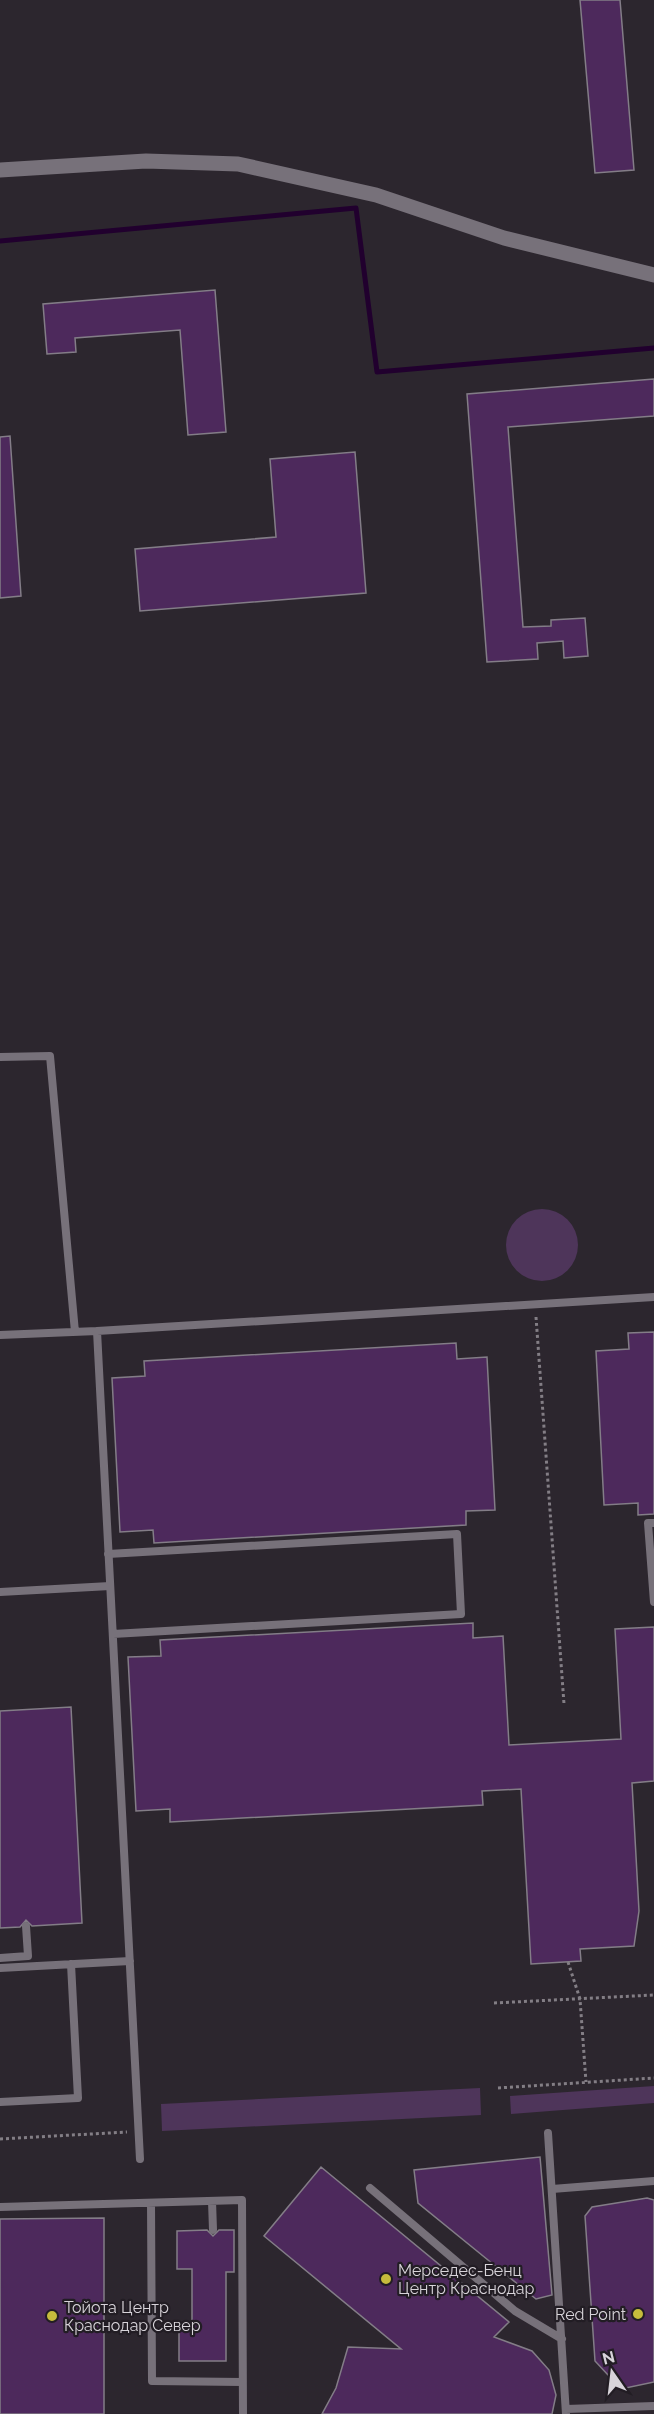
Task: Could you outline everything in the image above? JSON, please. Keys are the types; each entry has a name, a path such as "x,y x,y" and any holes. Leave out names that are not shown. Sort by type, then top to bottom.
{"street":[{"path":"0,170 146,161 238,164 376,195 504,238 654,275"}],"lane":[{"path":"0,1057 50,1056 75,1332"},
{"path":"0,1335 654,1297"},
{"path":"97,1331 140,2159"},
{"path":"654,1523 648,1523 654,1602"},
{"path":"108,1554 457,1534 461,1614 112,1634"},
{"path":"0,1592 110,1586"},
{"path":"0,1958 28,1956 26,1926"},
{"path":"0,1968 130,1961"},
{"path":"0,2102 78,2098 71,1964"},
{"path":"548,2133 566,2411 654,2406"},
{"path":"552,2189 654,2181"},
{"path":"370,2188 515,2311 562,2338"},
{"path":"0,2207 242,2200 243,2414"},
{"path":"212,2201 213,2230"},
{"path":"151,2203 152,2381 242,2382"}],"path":[{"path":"534,1303 564,1704"},
{"path":"568,1962 580,1998 586,2082"},
{"path":"494,2003 654,1995"},
{"path":"498,2088 654,2078"},
{"path":"0,2139 138,2131"}],"shaded area":[{"path":"542,1209 562,1215 572,1225 578,1245 572,1265 562,1275 542,1281 522,1275 512,1265 506,1245 512,1225 522,1215"},
{"path":"654,2086 654,2103 511,2114 510,2096"},
{"path":"480,2088 481,2115 162,2131 161,2104"}],"building":[{"path":"580,0 620,0 634,170 595,173"},
{"path":"215,290 226,432 188,435 180,330 75,338 76,352 47,354 43,304"},
{"path":"654,379 654,416 508,427 523,627 551,626 551,620 585,618 588,656 564,658 563,641 537,643 538,659 487,662 467,394"},
{"path":"10,436 21,596 0,598 0,437"},
{"path":"355,452 366,593 140,611 135,549 276,537 270,459"},
{"path":"654,1332 654,1514 638,1515 638,1503 604,1505 596,1351 629,1349 628,1333"},
{"path":"456,1343 457,1359 487,1357 495,1510 466,1511 466,1525 154,1543 153,1530 120,1532 112,1378 145,1376 144,1361"},
{"path":"473,1623 473,1638 503,1636 509,1745 621,1739 615,1629 654,1627 654,1781 632,1783 639,1911 634,1946 580,1949 581,1961 531,1964 521,1789 482,1791 483,1805 170,1822 170,1809 136,1811 128,1657 161,1656 160,1640"},
{"path":"71,1707 82,1923 32,1926 26,1920 20,1927 0,1928 0,1711"},
{"path":"540,2157 552,2295 536,2299 418,2203 414,2170"},
{"name":"Мерседес-Бенц Центр Краснодар","path":"321,2167 509,2322 494,2337 532,2351 549,2370 556,2395 552,2414 322,2414 336,2388 348,2347 401,2349 264,2236"},
{"path":"647,2198 654,2200 654,2382 621,2389 595,2361 585,2216 592,2207"},
{"name":"Тойота Центр Краснодар Север","path":"104,2218 104,2414 0,2414 0,2219"},
{"path":"207,2230 213,2236 219,2230 234,2230 234,2272 226,2272 226,2361 179,2361 179,2329 192,2329 192,2269 177,2269 177,2231"}],"waterway":[{"path":"0,241 356,208 377,372 654,348"}],"place":[{"name":"Мерседес-Бенц Центр Краснодар","path":"386,2279"},
{"name":"Red Point","path":"638,2314"},
{"name":"Тойота Центр Краснодар Север","path":"52,2316"}]}
